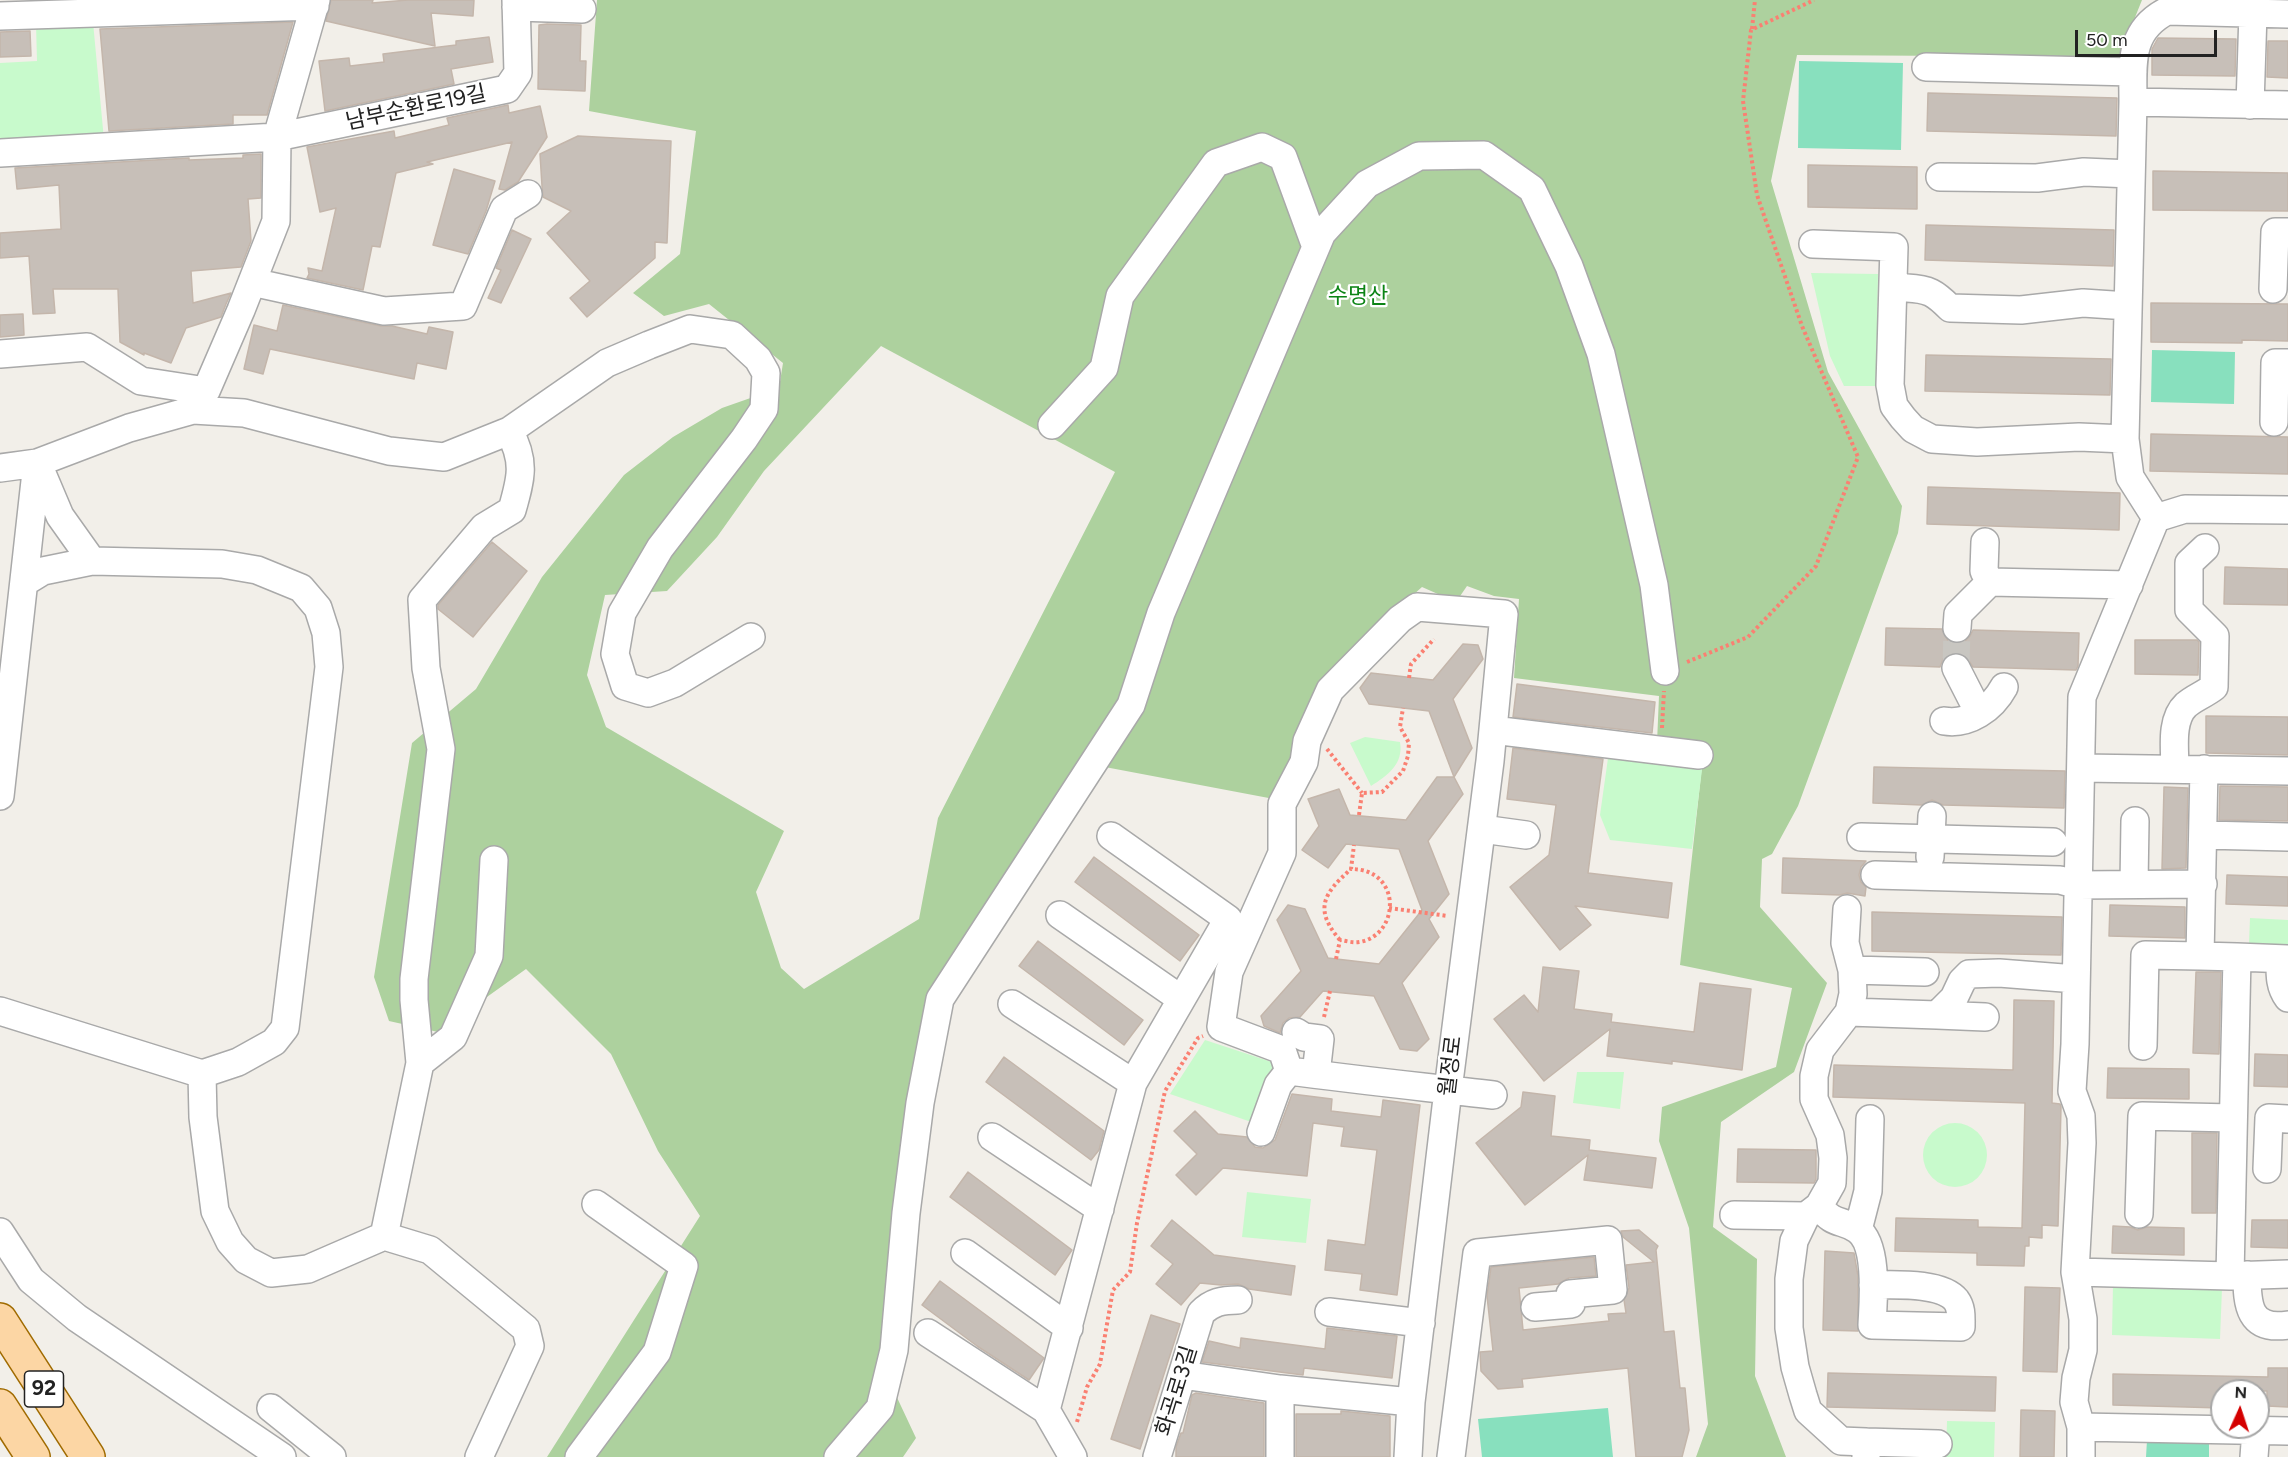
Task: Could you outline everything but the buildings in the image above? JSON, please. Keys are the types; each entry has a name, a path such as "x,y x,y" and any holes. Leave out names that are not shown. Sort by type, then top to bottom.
{"main road":[{"name":"92","path":"0,1320 88,1457"},
{"name":"92","path":"0,1407 33,1457"}],"street":[{"path":"0,16 49,7 315,3 277,137 276,221 206,391 141,381 87,347 0,354"},
{"name":"남부순환로19길","path":"0,153 277,137 507,89 518,73 516,4 582,9"},
{"path":"2156,518 2130,477 2125,439 2135,48 2142,30 2154,18 2167,11 2288,14"},
{"path":"2250,105 2253,13"},
{"path":"1926,67 2133,72"},
{"path":"2133,102 2288,105"},
{"path":"1052,425 1104,368 1120,296 1216,163 1262,147 1283,158 1316,247"},
{"path":"838,1457 880,1408 894,1350 906,1213 920,1103 940,999 1131,705 1161,613 1322,233 1367,184 1419,156 1484,155 1532,189 1569,266 1601,354 1654,585 1665,671"},
{"path":"1940,177 2037,178 2084,172 2131,174"},
{"path":"252,282 384,312 463,306 504,209 528,194"},
{"path":"2273,289 2275,232 2287,241"},
{"path":"1813,244 1894,247 1890,385 1894,406 1913,429 1932,439 1977,442 2079,437 2125,439"},
{"path":"1907,288 1925,289 1936,295 1950,308 2021,310 2083,303 2128,306"},
{"path":"0,468 37,463 129,428 193,410 244,412 389,451 444,457 509,431 617,358 690,329 732,335 758,359 766,373 764,409 744,439 660,548 622,613 615,654 625,686 648,693 675,682 752,638"},
{"path":"2274,422 2275,363 2288,363"},
{"path":"384,1236 420,1063 414,979 441,749 426,668 422,600 484,527 512,510 521,476 518,446 509,431"},
{"path":"37,463 60,516 92,561"},
{"path":"0,796 37,463"},
{"path":"2156,518 2185,509 2288,510"},
{"path":"2082,1457 2081,1427 2074,1402 2076,1378 2083,1350 2083,1319 2075,1272 2082,1143 2081,1116 2072,1091 2082,697 2156,518"},
{"path":"1985,542 1984,571 1990,582"},
{"path":"2175,769 2175,729 2178,717 2185,706 2214,687 2215,636 2189,610 2187,600 2189,563 2205,548"},
{"path":"0,1011 202,1074 238,1062 274,1042 285,1028 329,667 326,633 318,608 301,588 257,570 222,564 92,561 43,571 24,582"},
{"path":"1957,628 1958,614 1990,582 2128,585"},
{"path":"1261,1132 1287,1065 1282,1050 1221,1027 1229,972 1282,852 1282,804 1304,762 1307,741 1330,690 1400,619 1417,607 1503,623"},
{"path":"1466,628 1503,623"},
{"name":"월정로","path":"1408,1457 1407,1442 1411,1402 1482,829 1503,623"},
{"path":"1956,668 1979,714"},
{"path":"1944,720 1955,722 1967,720 1979,714 1998,698 2004,687"},
{"path":"1493,730 1699,754"},
{"path":"2081,768 2288,771"},
{"path":"2200,956 2204,769"},
{"path":"2134,884 2135,820"},
{"path":"1930,877 1931,827"},
{"path":"1861,837 1931,827 2052,842"},
{"path":"1482,829 1526,835"},
{"path":"2204,835 2288,837"},
{"path":"1046,1410 1133,1083 1228,919 1111,836"},
{"path":"420,1063 453,1036 489,956 494,860"},
{"path":"1875,875 2060,880 2078,885 2203,884"},
{"path":"1847,909 1845,943 1852,970 1853,994 1849,1012 1820,1050 1814,1076 1814,1099 1830,1135 1833,1158 1832,1183 1794,1241 1789,1279 1789,1328 1795,1367 1808,1411 1841,1441 1866,1450 1938,1444"},
{"path":"1060,915 1181,999"},
{"path":"2143,1046 2145,955 2284,959 2281,984 2288,998"},
{"path":"2237,957 2232,1168 2238,1276 2250,1313 2262,1321 2279,1326 2288,1325"},
{"path":"1852,970 1925,972"},
{"path":"1937,1015 1954,998 1962,981 1969,974 1999,973 2076,979"},
{"path":"1012,1004 1133,1083"},
{"path":"1849,1012 1984,1017"},
{"path":"1296,1032 1304,1037 1320,1039 1316,1074"},
{"path":"1287,1065 1316,1074 1493,1095"},
{"path":"202,1074 203,1117 215,1211 230,1242 246,1260 271,1273 308,1269 384,1236 430,1251 526,1329 530,1346 478,1457"},
{"path":"2139,1214 2142,1116 2233,1118"},
{"path":"2232,1168 2278,1169 2269,1118 2288,1119"},
{"path":"1858,1230 1868,1191 1870,1119"},
{"path":"992,1137 1100,1209"},
{"path":"579,1457 657,1352 684,1266 596,1204"},
{"path":"1734,1215 1812,1211 1858,1230 1867,1243 1873,1285"},
{"path":"0,1232 31,1280 77,1318 282,1457"},
{"path":"1451,1457 1477,1253 1608,1240 1613,1290 1570,1294 1571,1304 1535,1307"},
{"path":"965,1253 1069,1328"},
{"path":"2075,1272 2238,1276 2288,1274"},
{"name":"화곡로3길","path":"1157,1457 1201,1313 1209,1305 1224,1300 1238,1300"},
{"path":"1329,1312 1421,1323"},
{"path":"928,1333 1046,1410 1067,1449"},
{"path":"1182,1375 1280,1389 1325,1384 1411,1402"},
{"path":"1280,1389 1280,1457"},
{"path":"271,1408 332,1457"},
{"path":"2081,1427 2210,1429"},
{"path":"2270,1430 2288,1431"},
{"path":"2254,1457 2255,1439"}],"path":[{"path":"1661,750 1665,671 1748,637 1816,566 1857,457 1802,326 1757,195 1743,101 1755,0"},
{"path":"1751,30 1814,0"},
{"path":"1408,678 1411,664 1434,639"},
{"path":"1362,793 1382,792 1403,771 1408,756 1409,742 1400,727 1403,708"},
{"path":"1312,730 1362,793 1359,815"},
{"path":"1351,869 1364,869 1379,877 1390,896 1388,919 1377,933 1360,942 1340,940 1329,927 1324,902 1331,887 1351,869 1354,845"},
{"path":"1389,909 1470,919"},
{"path":"1336,959 1340,940"},
{"path":"1067,1449 1087,1387 1100,1364 1113,1290 1130,1272 1137,1222 1165,1091 1198,1038 1221,1027"}],"green space":[{"name":"수명산","path":"597,0 2142,0 2119,57 1797,55 1771,181 1828,372 1902,506 1898,533 1798,806 1772,854 1762,859 1760,907 1827,983 1794,1072 1721,1122 1713,1227 1757,1259 1755,1376 1786,1457 1696,1457 1708,1424 1689,1228 1659,1141 1662,1107 1776,1067 1792,988 1680,965 1704,748 1657,743 1659,696 1514,678 1519,599 1494,596 1467,586 1456,602 1422,587 1384,621 1274,799 1089,764 946,993 896,1177 885,1372 916,1438 903,1457 547,1457 700,1216 658,1151 611,1054 526,969 438,1032 389,1021 374,977 412,743 476,689 542,577 624,475 673,437 722,408 779,388 783,363 709,304 664,316 633,293 680,254 696,131 589,111","holes":["881,346 1115,472 938,818 919,919 804,989 781,968 756,892 784,831 606,727 587,675 605,595 667,591 717,537 764,471"]},
{"path":"93,22 104,140 0,145 0,63 37,61 36,24"},
{"path":"1799,61 1903,63 1901,150 1798,148"},
{"path":"1811,273 1878,274 1876,386 1844,386 1830,356"},
{"path":"2152,350 2235,352 2234,404 2151,402"},
{"path":"1365,737 1400,742 1401,750 1393,768 1371,786 1350,743"},
{"path":"1609,751 1703,762 1692,849 1610,840 1600,815"},
{"path":"2250,918 2288,920 2288,946 2249,944"},
{"path":"1205,1040 1278,1064 1257,1124 1170,1094"},
{"path":"1577,1072 1624,1072 1620,1109 1573,1103"},
{"path":"1955,1123 1973,1129 1981,1137 1987,1155 1981,1173 1973,1181 1955,1187 1937,1181 1929,1173 1923,1155 1929,1137 1937,1129"},
{"path":"1247,1192 1311,1199 1306,1243 1242,1237"},
{"path":"2113,1284 2222,1288 2220,1339 2112,1335"},
{"path":"1608,1408 1613,1457 1482,1457 1478,1419"},
{"path":"1947,1421 1995,1422 1994,1457 1946,1457"},
{"path":"2147,1440 2209,1441 2209,1457 2146,1457"}],"tunnel":[{"path":"1956,668 1957,628"}]}
